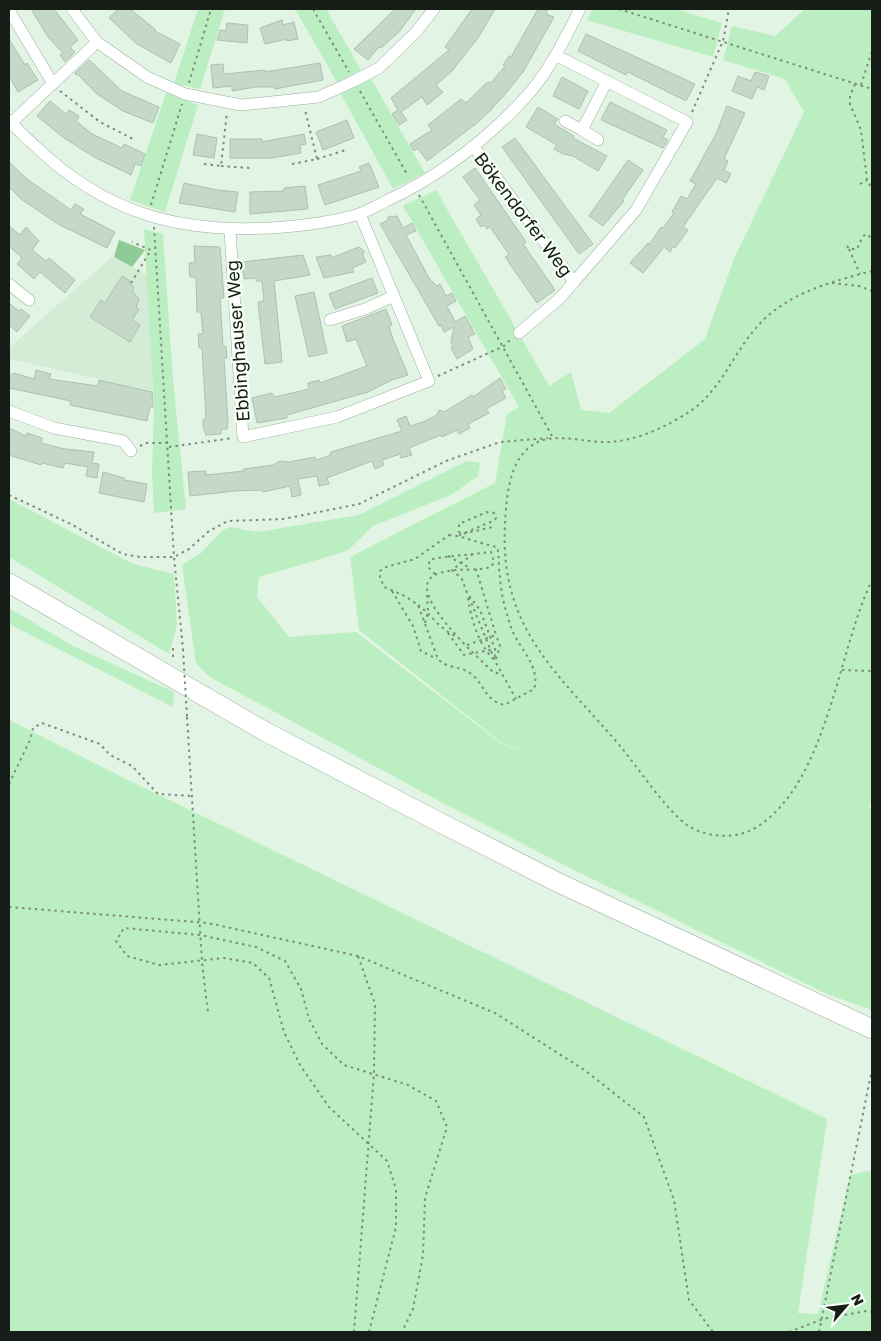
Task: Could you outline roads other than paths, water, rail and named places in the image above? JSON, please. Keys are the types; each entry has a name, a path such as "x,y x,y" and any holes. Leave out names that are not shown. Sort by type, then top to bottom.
{"highway":[{"path":"9,583 266,732 559,883 864,1026"}],"street":[{"path":"72,9 97,42 147,77 185,94 241,105 319,97 354,81 379,68 416,32 434,9"},
{"path":"97,42 9,123 58,167 106,199 150,217 230,230 300,226 360,214 415,188 473,146 525,98 557,56 580,9"},
{"path":"9,10 53,84"},
{"path":"557,56 607,82 582,130"},
{"name":"Bökendorfer Weg","path":"519,333 560,298 636,210 687,122 607,82"},
{"path":"566,120 598,140"},
{"name":"Bökendorfer Weg","path":"473,146 574,282"},
{"path":"330,320 365,309 394,296 360,214"},
{"name":"Ebbinghauser Weg","path":"230,230 243,437 337,417 429,380 394,296"},
{"path":"9,284 29,300"},
{"path":"9,411 54,428 123,441 131,451"}]}
